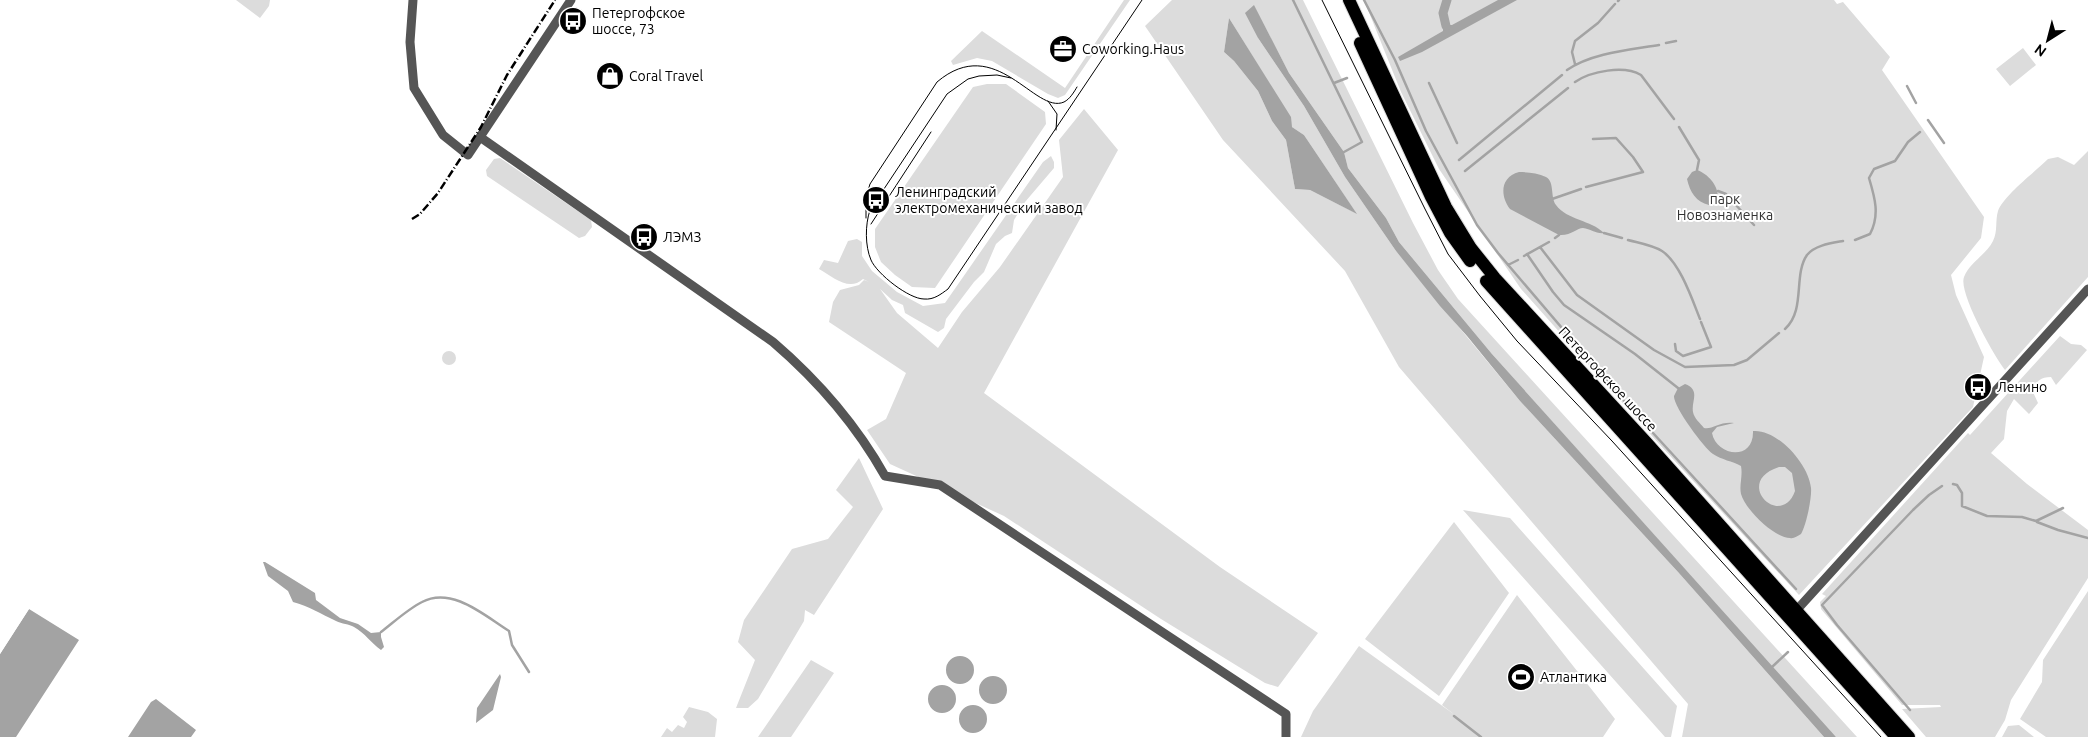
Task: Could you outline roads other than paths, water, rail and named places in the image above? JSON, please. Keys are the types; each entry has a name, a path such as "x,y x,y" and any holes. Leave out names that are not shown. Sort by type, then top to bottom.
{"main road":[{"name":"Петергофское шоссе","path":"1340,0 1431,197 1457,244 1522,321 1909,737"},
{"name":"Петергофское шоссе","path":"1349,0 1442,199 1470,248 1793,614 1896,737"}],"street":[{"path":"413,0 410,42 414,88 443,135 468,154 571,0"},
{"path":"480,137 773,342 791,357 840,411 886,476 902,480 931,482 948,491 1286,714 1286,737"},
{"path":"1793,614 2088,289"}],"waterway":[{"path":"1293,0 1362,142 1344,152"},
{"path":"1364,0 1395,60 1426,131 1477,225 1498,253 1631,409 1796,589"},
{"path":"1446,26 1443,13 1447,0"},
{"path":"1575,64 1572,52 1575,41 1598,23 1615,4"},
{"path":"1666,43 1676,41"},
{"path":"1567,70 1599,56 1659,45"},
{"path":"1575,82 1598,72 1617,70 1634,72 1641,75 1674,119"},
{"path":"1459,160 1562,75"},
{"path":"1334,83 1347,78"},
{"path":"1429,83 1457,143"},
{"path":"1907,86 1916,103"},
{"path":"1465,171 1568,88"},
{"path":"1928,120 1944,143"},
{"path":"1679,127 1699,160 1697,170"},
{"path":"1855,240 1870,234 1875,220 1876,206 1869,178 1874,169 1895,161 1908,142 1920,132"},
{"path":"1586,187 1643,172 1616,138 1593,139"},
{"path":"1552,199 1581,189"},
{"path":"1718,191 1726,194 1754,225"},
{"path":"1604,233 1622,238"},
{"path":"1555,238 1559,235"},
{"path":"1628,240 1654,247 1668,257 1685,282 1700,319"},
{"path":"1785,329 1795,312 1801,272 1807,255 1819,247 1843,241"},
{"path":"1524,256 1549,242"},
{"path":"1540,247 1577,295 1654,350 1685,367 1734,365 1747,360 1779,333"},
{"path":"1527,254 1564,305 1635,354 1678,388"},
{"path":"1508,265 1518,260"},
{"path":"1675,344 1676,351 1683,356 1711,347 1701,322"},
{"path":"1953,484 1957,485 1962,493 1962,506 1987,516 2022,517 2036,521 2063,508"},
{"path":"1910,710 1822,605 1913,510 1942,486"},
{"path":"2037,522 2088,538"},
{"path":"381,632 422,602 433,598 456,600 479,611 509,631 512,645 529,672"},
{"path":"1772,667 1788,652"},
{"path":"1454,716 1481,737"}],"tram line":[{"path":"1011,78 997,75 979,76 968,79 947,94 870,210 866,235 871,260 874,266 886,278 910,295 931,299 948,289 1142,0"},
{"path":"1322,0 1448,254 1517,341 1612,441 1881,737"},
{"path":"866,218 866,197 870,184 937,82 958,69 978,66 995,70 1012,78 1040,97 1053,103 1066,101 1077,87"},
{"path":"1048,101 1057,114 1056,130"},
{"path":"871,224 931,132"}],"railway":[{"path":"412,219 420,214 438,193 481,127 507,75 555,0"}],"place":[{"name":"Петергофское шоссе, 73","path":"573,21"},
{"name":"Coworking.Haus","path":"1063,49"},
{"name":"Coral Travel","path":"610,76"},
{"name":"Ленинградский электромеханический завод","path":"876,200"},
{"name":"ЛЭМЗ","path":"644,237"},
{"name":"Ленино","path":"1978,387"},
{"name":"Атлантика","path":"1521,677"}],"park label":[{"name":"парк Новознаменка","path":"1725,207"}]}
